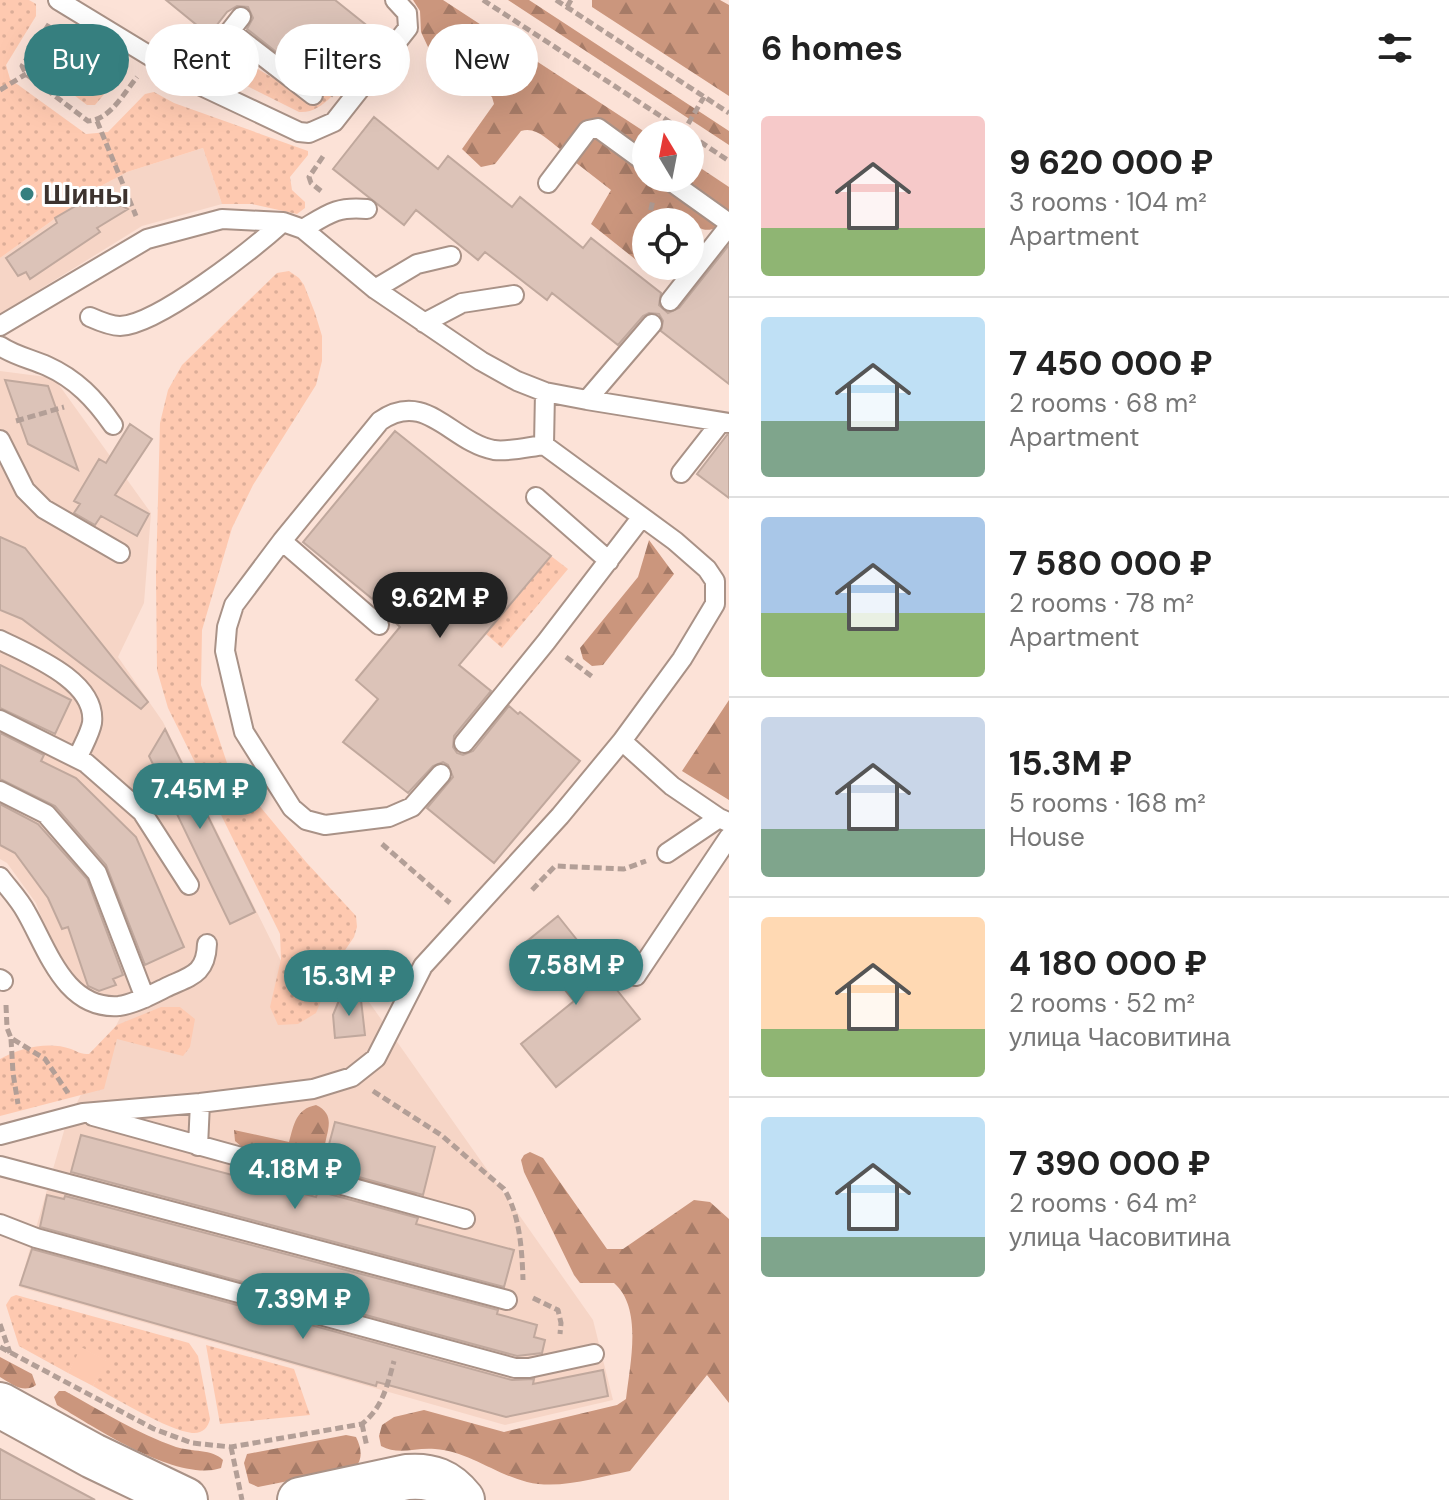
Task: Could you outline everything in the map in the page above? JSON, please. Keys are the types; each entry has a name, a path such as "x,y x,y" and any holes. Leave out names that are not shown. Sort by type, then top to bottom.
{"street":[{"path":"0,1405 93,1456 185,1500"},
{"path":"300,1500 422,1476 439,1479 462,1500"}],"lane":[{"path":"223,96 299,132 309,133 334,122 408,28 407,13 395,0"},
{"path":"61,1 145,52"},
{"path":"259,45 275,60"},
{"path":"548,183 588,130 593,128 598,128 632,153"},
{"path":"670,301 729,224 685,192"},
{"path":"303,229 335,210 348,207 367,209"},
{"path":"0,326 147,239 222,219 283,222 303,229 375,289 493,368 545,392 725,422"},
{"path":"90,317 120,326 155,315 249,253 283,222"},
{"path":"375,289 417,264 451,256"},
{"path":"424,323 462,303 514,295"},
{"path":"587,400 652,324"},
{"path":"0,346 75,381 113,425"},
{"path":"544,445 545,392"},
{"path":"0,1135 83,1113 313,1089 352,1077 376,1058 423,966 560,816 622,741 709,617 716,598 715,581 707,569 544,445 496,451 423,412 407,409 392,413 380,421 282,541 234,605 227,627 225,651 244,732 292,808 306,820 325,825 389,817 412,807 441,774"},
{"path":"681,473 725,422"},
{"path":"0,440 25,490 44,509 120,553"},
{"path":"536,497 609,561"},
{"path":"464,743 641,518"},
{"path":"282,541 379,625"},
{"path":"0,640 59,669 86,698 92,723 78,757"},
{"path":"0,720 78,757 142,812 189,885"},
{"path":"622,741 672,786 724,820 667,853"},
{"path":"0,791 46,814 97,873 145,998"},
{"path":"636,976 729,837"},
{"path":"0,877 24,908 64,981 75,993 100,1005 121,1006 199,972 206,959 207,944"},
{"path":"198,1146 200,1103"},
{"path":"83,1113 465,1219"},
{"path":"0,1166 514,1296"},
{"path":"0,1224 36,1238 515,1368 552,1364 594,1354"}],"path":[{"path":"483,0 665,120"},
{"path":"556,0 729,113"},
{"path":"567,7 571,0"},
{"path":"47,24 61,1"},
{"path":"55,96 88,121 97,121 110,111 145,67"},
{"path":"0,90 24,75"},
{"path":"693,120 704,97"},
{"path":"97,121 147,239"},
{"path":"704,145 729,161"},
{"path":"15,422 59,409 90,395"},
{"path":"546,642 594,678"},
{"path":"391,852 468,918"},
{"path":"523,900 555,866 624,869 667,853"},
{"path":"1,980 19,1110 26,1127"},
{"path":"11,1038 45,1059 83,1113"},
{"path":"352,1077 441,1135 504,1189 517,1219 523,1273 514,1296 555,1307 561,1315 561,1329 552,1364"},
{"path":"0,1324 10,1353"},
{"path":"0,1347 154,1429 192,1443 231,1447 362,1424 383,1399 402,1338"},
{"path":"231,1447 242,1500"}],"shaded area":[{"path":"0,0 29,0 36,4 36,16 31,24 24,24 24,36 6,65 10,79 24,89 24,96 33,96 86,134 108,132 145,94 161,96 308,151 290,177 292,190 305,202 305,208 297,214 252,204 222,204 203,148 127,172 99,187 0,258"},
{"path":"259,70 275,79 275,96 332,96 317,108 299,112 259,92"},
{"path":"75,96 103,96 95,105 87,105"},
{"path":"203,148 222,204 142,226 0,314 0,258 99,187 127,172"},
{"path":"289,271 304,285 315,313 322,336 322,361 316,385 253,485 232,528 202,630 201,685 229,769 306,862 356,916 354,937 337,962 316,1013 298,1024 278,1025 270,1007 281,959 280,934 168,708 157,670 156,575 160,423 168,390 182,365 277,273"},
{"path":"0,371 54,378 151,513 144,603 118,657 163,722 285,969 369,1002 593,1320 613,1400 505,1425 19,1287 66,1124 122,1014 70,994 36,903 7,863 0,859"},
{"path":"551,556 568,569 502,648 486,634"},
{"path":"161,1007 180,1007 195,1019 190,1047 183,1056 117,1039 104,1089 0,1116 0,1059 25,1049 44,1046 89,1054 117,1025"},
{"path":"16,1295 189,1343 198,1356 210,1419 206,1428 192,1433 182,1431 93,1386 106,1361 82,1348 68,1373 19,1346 6,1305"},
{"path":"206,1345 294,1369 310,1415 220,1424"},
{"path":"81,1347 107,1361 93,1386 68,1373"}],"green space":[{"path":"413,0 443,0 480,24 426,24 426,43 421,32 420,11"},
{"path":"508,0 529,0 729,131 729,145 704,129 704,120 691,120"},
{"path":"592,0 720,0 729,5 729,96 592,7"},
{"path":"538,62 632,124 632,146 599,123 560,149 537,132 526,130 521,131 495,164 481,167 462,149 494,104 492,97 538,96"},
{"path":"594,135 632,161 632,192 675,192 698,208 632,208 632,257 591,224 611,190 575,159"},
{"path":"704,170 729,187 729,214 698,192 704,192"},
{"path":"704,213 717,222 717,227 705,230"},
{"path":"649,540 674,574 603,665 592,666 583,659 580,648 638,577"},
{"path":"729,700 729,800 682,771"},
{"path":"316,1105 323,1110 329,1122 325,1156 411,1179 421,1192 414,1196 249,1153 235,1141 234,1130 289,1142 300,1114"},
{"path":"530,1152 543,1158 607,1249 623,1249 694,1200 710,1202 729,1219 729,1403 707,1375 630,1471 579,1482 540,1484 515,1478 447,1451 394,1450 381,1446 379,1436 382,1425 394,1417 424,1410 504,1432 617,1405 626,1399 632,1354 629,1307 614,1283 580,1283 574,1275 524,1172 521,1160"},
{"path":"0,1357 32,1374 36,1385 22,1388 0,1377"},
{"path":"59,1391 65,1391 119,1421 176,1447 219,1456 223,1460 221,1468 203,1471 182,1468 137,1450 57,1405 54,1397"},
{"path":"346,1435 356,1437 361,1453 354,1468 258,1487 249,1483 244,1463 247,1454"}],"building":[{"path":"166,0 335,0 365,24 275,24 275,51 259,38 259,24 250,24 253,18 248,7 237,6 227,12 218,24 195,24"},
{"path":"374,117 438,169 448,156 512,207 520,197 583,248 591,238 632,270 632,280 644,280 661,293 659,305 668,313 679,308 729,245 729,384 661,331 663,321 659,314 643,316 618,345 552,293 547,300 485,252 478,260 416,210 404,225 333,169"},
{"path":"98,193 128,209 97,228 100,232 30,279 26,272 18,276 6,258 57,223 55,218"},
{"path":"5,380 48,386 78,470 28,444"},
{"path":"130,424 152,439 115,495 149,514 137,536 101,516 95,525 74,513 80,504 74,501 99,459 106,463"},
{"path":"395,431 551,556 459,665 491,691 454,736 453,747 457,753 463,755 473,751 509,706 580,761 494,863 427,808 453,777 448,765 443,762 433,766 408,793 343,742 378,699 356,680 400,627 396,623 398,620 303,542"},
{"path":"729,435 729,498 697,474"},
{"path":"0,537 25,548 148,702 141,709 22,619 0,610"},
{"path":"0,665 71,700 55,734 0,708"},
{"path":"165,729 255,912 230,924 149,756"},
{"path":"0,733 44,755 41,761 76,778 136,837 184,947 145,965 106,865 55,806 0,779"},
{"path":"0,804 38,824 87,879 123,975 113,979 116,985 99,991 88,986 68,927 62,929 48,898 15,853 0,845"},
{"path":"558,916 640,1019 556,1087 521,1044 574,1001 526,942"},
{"path":"342,993 361,1000 365,1035 335,1038 333,1015"},
{"path":"335,1122 435,1147 423,1195 323,1167"},
{"path":"81,1135 316,1197 318,1191 418,1218 416,1224 514,1250 504,1287 71,1172"},
{"path":"47,1195 64,1199 65,1196 498,1310 497,1314 537,1325 534,1337 545,1340 542,1353 517,1356 40,1227"},
{"path":"32,1249 512,1380 534,1379 533,1384 603,1370 608,1396 506,1417 377,1382 376,1386 20,1285"},
{"path":"0,1449 24,1462 95,1500 0,1500"}],"place":[{"name":"Шины","path":"27,194"}]}
